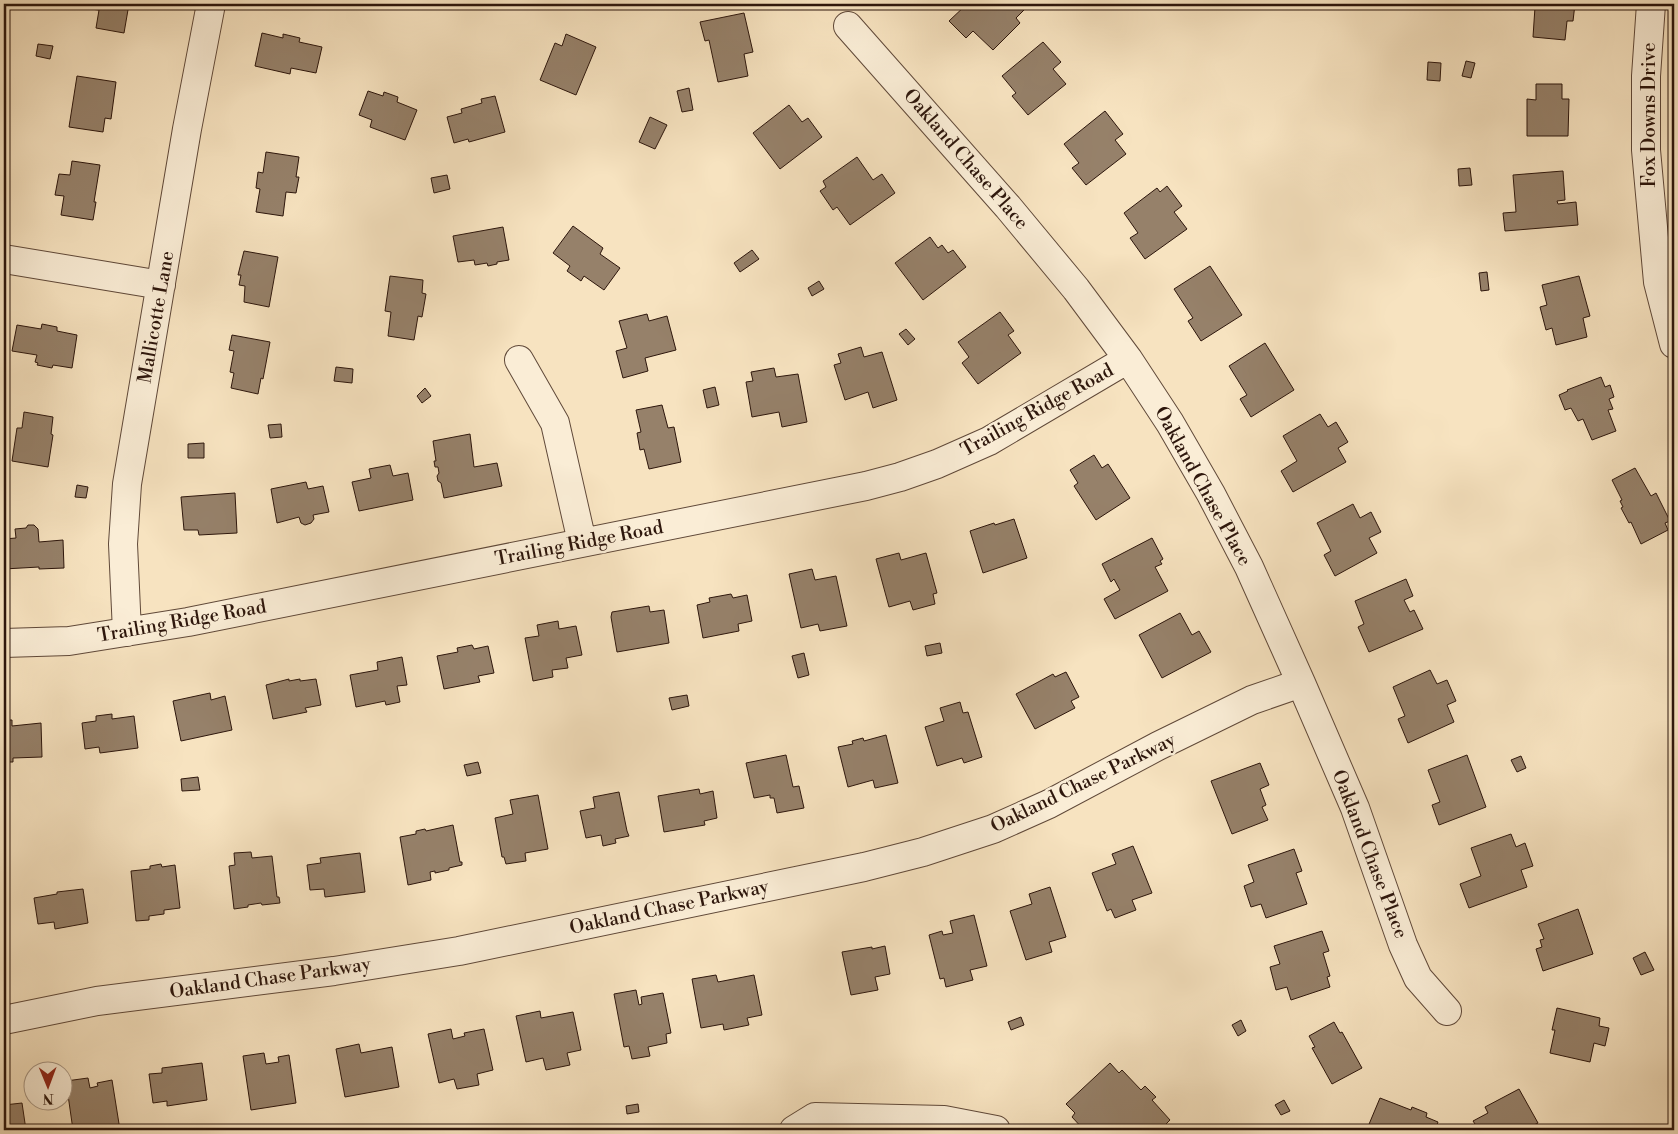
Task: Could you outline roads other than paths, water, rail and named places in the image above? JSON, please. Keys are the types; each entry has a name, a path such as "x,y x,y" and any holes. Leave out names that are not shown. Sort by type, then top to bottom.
{"street":[{"name":"Mallicotte Lane","path":"127,632 123,544 127,484 187,129 211,4"},
{"name":"Fox Downs Drive","path":"1651,4 1646,76 1646,150 1658,282 1674,344"},
{"name":"Oakland Chase Place","path":"848,26 1008,207 1076,289 1128,359 1170,423 1211,494 1249,567 1301,683 1355,808 1404,945 1418,978 1447,1011"},
{"path":"4,259 161,285"},
{"name":"Trailing Ridge Road","path":"4,644 69,641 188,622 866,486 937,464 989,441 1128,359"},
{"path":"519,360 555,423 582,542"},
{"name":"Oakland Chase Parkway","path":"4,1020 97,1001 334,971 459,950 864,867 923,852 993,829 1049,804 1158,746 1252,700 1301,683"},
{"path":"794,1130 815,1117 944,1120 996,1130"}]}
